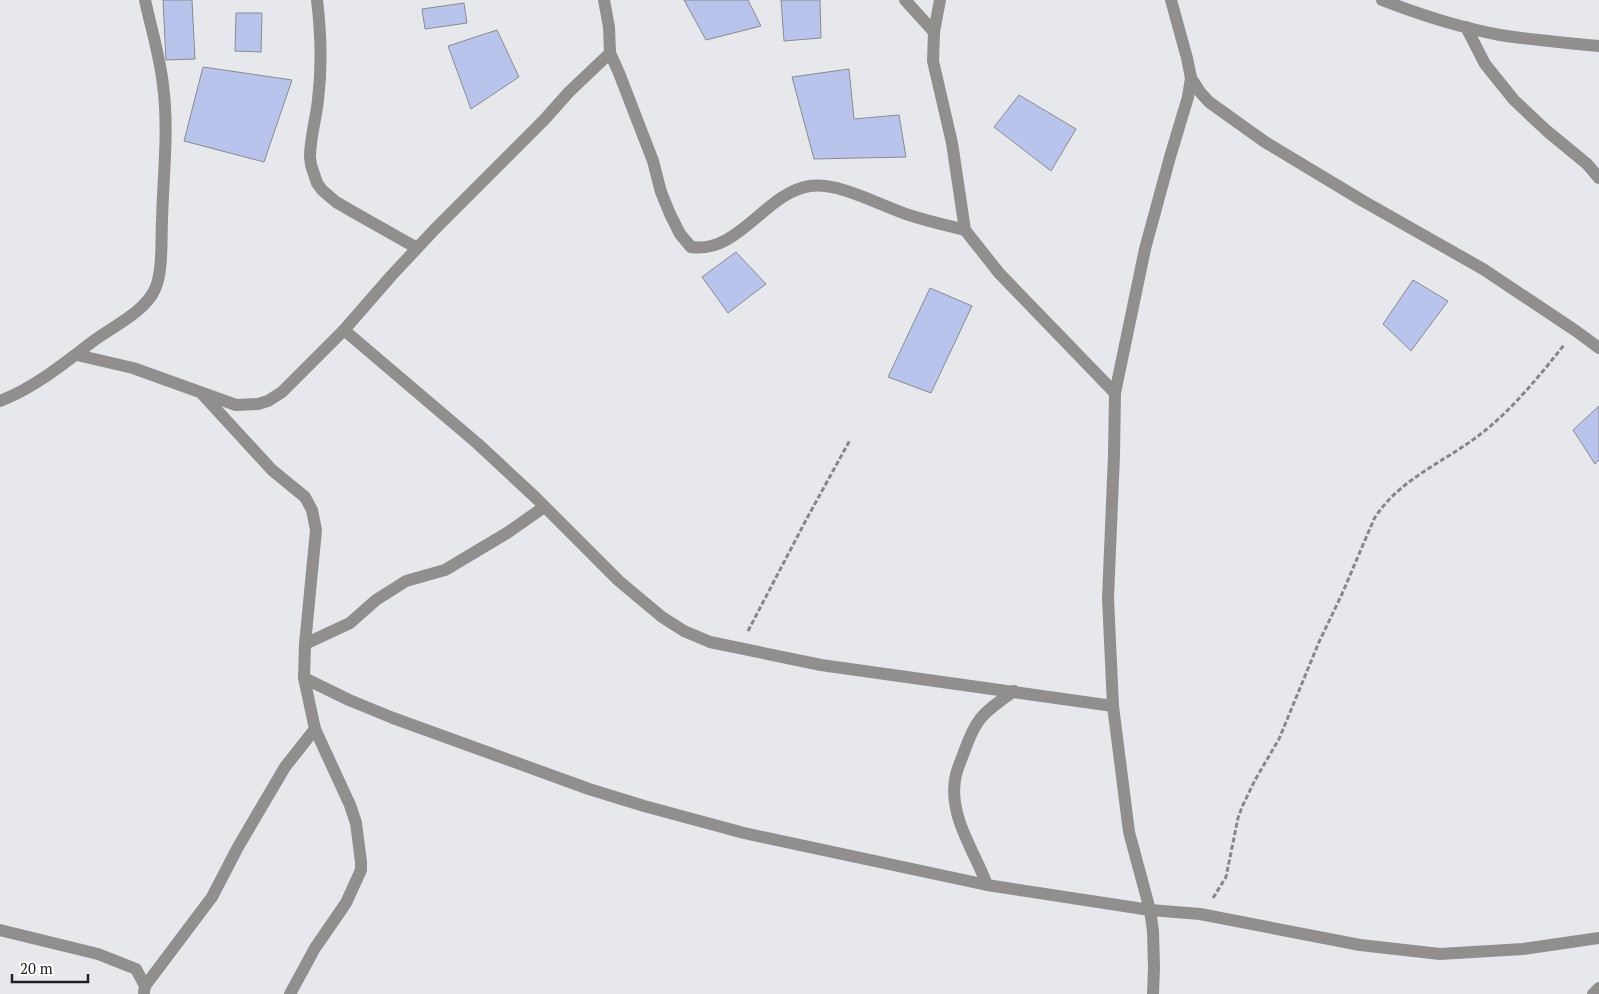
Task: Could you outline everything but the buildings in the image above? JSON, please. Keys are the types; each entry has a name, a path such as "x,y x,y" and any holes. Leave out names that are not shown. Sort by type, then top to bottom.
{"street":[{"path":"0,401 63,365 93,341 135,312 145,303 155,289 161,254 165,108 161,73 145,0"},
{"path":"604,0 609,27 610,53 653,161 661,192 670,214 680,234 690,247 711,247 719,244 784,197 794,191 810,186 829,186 909,215 965,230"},
{"path":"904,0 934,32"},
{"path":"940,0 934,32 932,61 952,143 965,230 999,273 1115,393"},
{"path":"1153,994 1153,931 1150,910 1129,832 1113,706 1108,598 1115,393 1145,249 1188,97 1190,78 1188,58 1171,0"},
{"path":"1382,0 1466,27 1498,34 1599,46"},
{"path":"319,1 320,54 318,98 310,148 311,165 314,174 322,190 336,202 417,248"},
{"path":"1466,27 1485,64 1514,100 1586,164 1599,178"},
{"path":"76,355 133,368 236,404 264,403 282,392 344,330 417,248 610,53"},
{"path":"1190,78 1209,102 1264,142 1483,269 1599,348"},
{"path":"344,330 478,444 619,581 662,617 684,631 710,642 821,666 1113,706"},
{"path":"201,393 272,470 298,490 309,503 316,530 305,644 304,678 315,730 350,805 356,823 362,855 361,870 346,903 315,948 290,994"},
{"path":"305,644 350,623 376,600 406,581 445,570 507,533 544,507"},
{"path":"304,678 348,700 393,718 590,789 644,806 744,833 987,885 1150,910 1200,914 1360,945 1440,954 1523,949 1599,938"},
{"path":"987,885 959,817 954,794 955,779 968,738 978,719 988,709 1014,691"},
{"path":"144,990 212,897 238,847 285,767 315,730"},
{"path":"0,930 98,954 136,969 144,990"},
{"path":"1593,994 1599,988"}],"path":[{"path":"1200,914 1224,882 1242,807 1255,780 1280,739 1319,642 1380,510 1402,488 1486,430 1508,410 1576,331"},
{"path":"738,649 850,440"}]}
